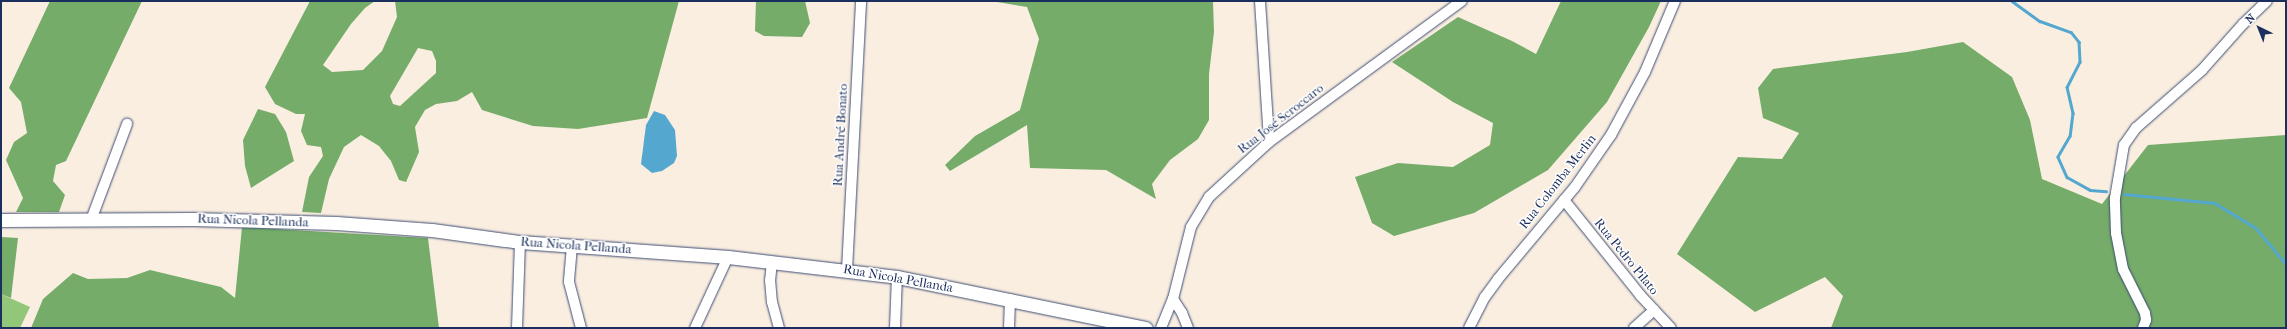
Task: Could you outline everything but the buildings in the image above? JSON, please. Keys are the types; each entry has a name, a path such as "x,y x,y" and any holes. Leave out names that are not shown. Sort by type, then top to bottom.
{"main road":[{"name":"Rua Nicola Pellanda","path":"1,220 193,219 336,224 432,230 520,242 728,257 847,270 898,278 1010,299 1141,327"}],"street":[{"name":"Rua André Bonato","path":"847,270 861,1"},
{"path":"1260,1 1269,142"},
{"name":"Rua José Scroccaro","path":"1161,328 1173,299 1191,227 1209,197 1269,142 1462,1"},
{"name":"Rua Colomba Merlin","path":"1469,328 1485,297 1498,279 1564,200 1594,160 1622,116 1647,67 1675,1"},
{"path":"2143,328 2146,320 2145,313 2123,269 2115,226 2115,198 2124,145 2136,128 2202,70 2243,24 2267,1"},
{"path":"91,220 127,124"},
{"name":"Rua Pedro Pilato","path":"1564,200 1640,295 1671,328"},
{"path":"517,328 520,242"},
{"path":"572,246 569,282 581,328"},
{"path":"695,328 728,257"},
{"path":"772,262 770,280 772,302 778,328"},
{"path":"895,328 898,278"},
{"path":"1009,328 1010,299"},
{"path":"1173,299 1182,313 1188,328"},
{"path":"1634,328 1654,310"}],"green space":[{"path":"50,1 142,1 66,161 56,165 53,181 65,195 59,212 16,212 23,198 6,160 14,142 27,133 21,102 9,88"},
{"path":"310,1 375,1 365,8 351,24 323,65 332,72 363,70 382,51 397,17 395,1 679,1 647,118 578,129 533,126 482,110 472,92 457,101 436,104 425,110 415,127 419,152 406,182 399,180 391,161 379,146 361,135 344,147 329,179 321,213 302,212 309,177 323,156 321,147 307,145 301,131 305,114 296,114 275,104 265,87","holes":["418,48 432,51 436,61 436,73 400,106 393,104 390,96"]},
{"path":"756,1 805,1 810,23 802,37 764,36 755,31"},
{"path":"991,1 1213,1 1214,32 1209,74 1209,120 1198,139 1170,160 1152,184 1156,199 1106,170 1030,168 1027,125 950,171 945,165 975,136 1020,110 1039,39 1027,7"},
{"path":"1561,1 1661,1 1649,27 1607,102 1548,170 1474,213 1394,236 1372,223 1355,177 1398,163 1453,167 1490,145 1493,123 1453,102 1392,62 1458,17 1512,41 1536,54"},
{"path":"1963,42 2012,77 2030,120 2042,179 2102,204 2148,145 2286,135 2286,328 1831,328 1843,296 1825,277 1755,312 1677,254 1738,157 1782,159 1799,133 1763,118 1758,88 1773,69 1907,52"},
{"path":"258,109 275,114 286,132 294,161 251,188 245,166 243,140"},
{"path":"242,227 428,238 439,328 31,328 43,299 73,273 88,279 127,278 150,270 221,287 235,298"},
{"path":"1,237 18,238 11,298 1,294"},
{"path":"1,294 30,307 20,328 1,328"}],"water":[{"path":"654,111 665,115 675,130 677,156 674,163 662,171 652,173 641,164 646,125"}],"waterway":[{"path":"2012,1 2040,21 2071,32 2079,42 2080,62 2067,87 2073,113 2070,136 2058,157 2067,177 2090,190 2106,191"},
{"path":"2124,194 2215,203 2256,228 2286,264"}]}
